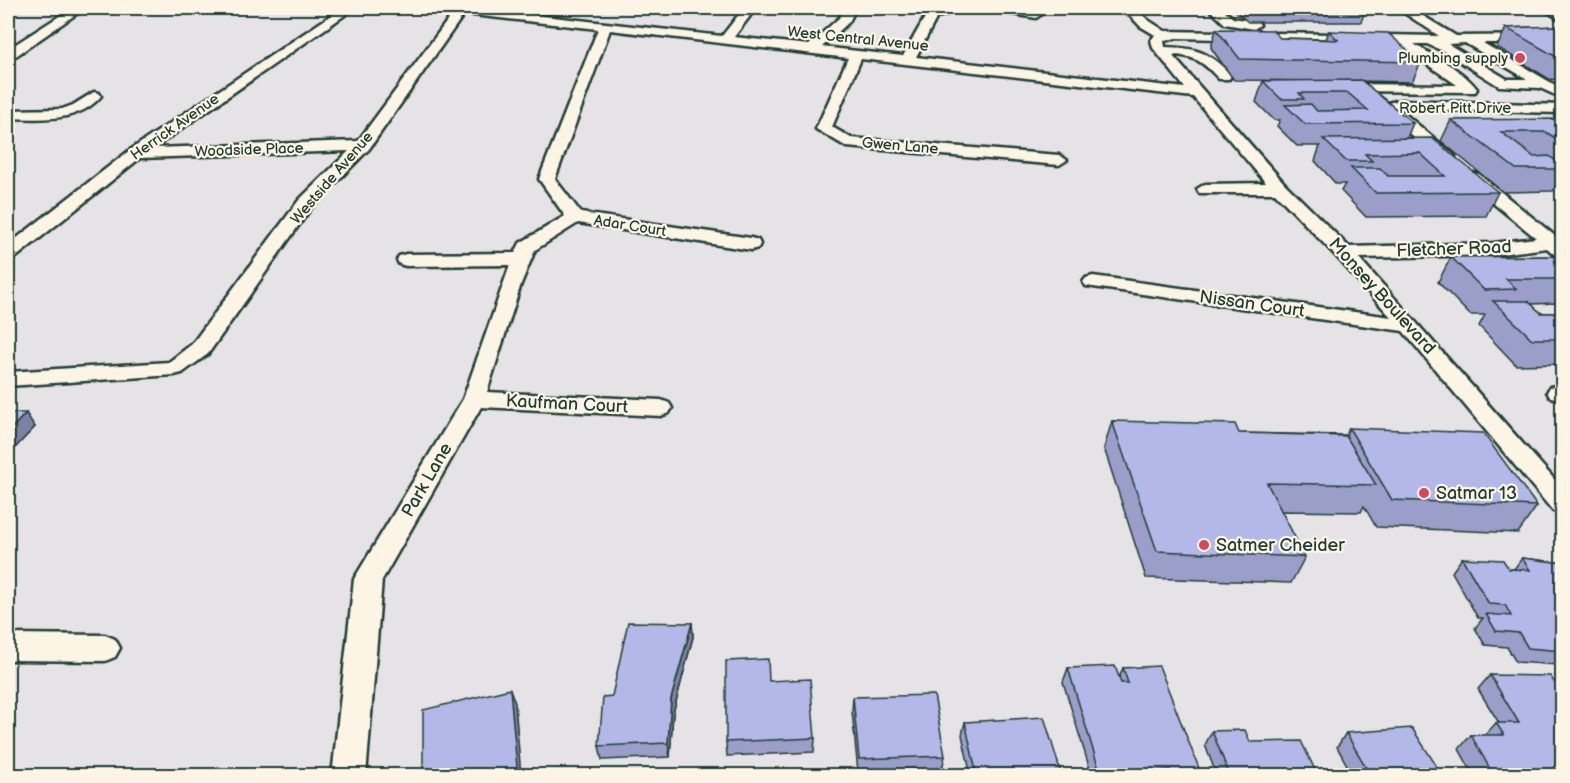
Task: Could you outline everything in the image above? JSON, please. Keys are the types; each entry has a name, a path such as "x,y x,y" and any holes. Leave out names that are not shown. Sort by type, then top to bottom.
{"street":[{"path":"8,55 80,8"},
{"name":"Herrick Avenue","path":"8,254 136,153 349,8"},
{"name":"West Central Avenue","path":"455,8 1196,93"},
{"name":"Westside Avenue","path":"8,379 174,368 200,349 305,204 363,146 455,8"},
{"path":"563,21 581,8"},
{"path":"725,40 750,8"},
{"path":"811,50 845,19 850,8"},
{"path":"908,61 932,15 954,8"},
{"path":"1000,8 1036,14"},
{"path":"1129,8 1144,23 1163,35 1430,40 1461,44 1562,39"},
{"path":"1214,8 1228,21 1248,25 1381,26 1416,52 1458,78 1470,89 1339,88"},
{"path":"1403,8 1461,44 1544,84 1550,90 1563,94"},
{"path":"1548,8 1563,17"},
{"path":"1431,25 1454,25"},
{"name":"Adar Court","path":"605,26 546,179 576,217 752,244"},
{"path":"1315,26 1328,38"},
{"path":"1539,26 1562,39"},
{"path":"1163,35 1157,40 1162,51 1190,51 1205,56 1224,76"},
{"path":"1294,36 1306,49 1416,52"},
{"path":"1461,44 1504,82 1563,84"},
{"name":"Monsey Boulevard","path":"1162,51 1279,188 1344,253 1410,326 1563,504"},
{"name":"Gwen Lane","path":"856,55 824,129 847,142 1059,160"},
{"path":"8,114 63,113 78,108 93,96"},
{"name":"Robert Pitt Drive","path":"1559,245 1392,112 1392,106 1401,104 1563,109"},
{"name":"Woodside Place","path":"136,153 363,146"},
{"path":"1205,189 1279,188"},
{"name":"Park Lane","path":"349,776 368,579 474,399 511,284 527,247 576,217"},
{"name":"Fletcher Road","path":"1344,253 1559,245"},
{"path":"406,260 521,259"},
{"name":"Nissan Court","path":"1093,282 1410,326"},
{"name":"Kaufman Court","path":"474,399 661,408"},
{"path":"8,647 105,648"}],"building":[{"path":"1563,26 1563,59 1506,28"},
{"path":"1216,29 1272,30 1280,38 1338,40 1329,31 1388,33 1421,62 1240,59"},
{"path":"1361,80 1413,123 1305,124 1285,105 1311,104 1317,111 1368,110 1348,93 1299,93 1304,99 1281,99 1263,81"},
{"path":"1559,119 1563,121 1563,143 1546,132 1501,132 1534,157 1549,156 1563,166 1563,169 1516,169 1451,120"},
{"path":"1432,138 1498,192 1376,193 1351,168 1380,168 1388,176 1445,176 1420,153 1365,154 1372,161 1346,161 1323,139"},
{"path":"1563,256 1563,279 1506,279 1516,289 1484,290 1451,257"},
{"path":"1493,301 1528,301 1541,313 1563,313 1563,339 1532,339"},
{"path":"8,413 26,413 8,432"},
{"name":"Satmer Cheider","path":"1112,421 1235,424 1239,433 1346,436 1376,485 1267,483 1305,557 1157,551"},
{"path":"1349,428 1483,433 1537,506 1392,500"},
{"path":"1462,558 1503,560 1509,569 1530,570 1522,558 1563,563 1563,651 1528,648 1519,633 1496,631 1486,614 1511,616 1505,605 1489,604"},
{"path":"628,622 692,623 671,699 668,743 599,746 603,697 612,696"},
{"path":"768,659 769,681 810,679 815,738 726,742 726,661"},
{"path":"1115,666 1121,683 1128,683 1123,668 1159,666 1202,776 1172,776 1170,770 1137,772 1139,776 1101,776 1068,668"},
{"path":"1490,675 1550,676 1563,694 1563,776 1494,776 1471,735 1504,735 1496,723 1519,723"},
{"path":"510,689 517,768 486,776 423,776 423,710"},
{"path":"934,695 945,756 859,759 853,697"},
{"path":"1044,717 1062,776 977,776 965,722"},
{"path":"1412,728 1443,776 1371,776 1346,733"},
{"path":"1245,730 1250,742 1301,741 1318,776 1230,776 1212,731"}],"place":[{"name":"Plumbing supply","path":"1520,58"},
{"name":"Satmar 13","path":"1424,493"},
{"name":"Satmer Cheider","path":"1204,545"}]}
